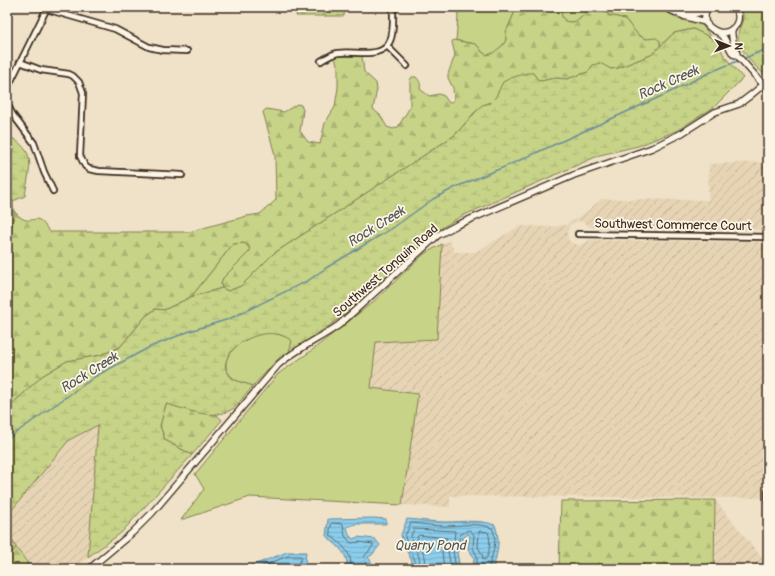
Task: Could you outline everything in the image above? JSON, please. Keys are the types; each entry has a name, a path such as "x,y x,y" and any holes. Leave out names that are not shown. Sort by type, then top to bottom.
{"main road":[{"path":"667,7 668,9 684,16 705,22 713,31 720,33 732,29 737,22 738,17 735,7"},
{"path":"675,7 693,14 707,9 705,22"},
{"path":"732,29 731,38 737,55"},
{"path":"720,33 733,54 737,55 768,90"},
{"name":"Southwest Tonquin Road","path":"89,569 132,533 156,509 278,365 290,355 339,325 438,235 457,224 574,175 652,148 688,130 715,112 738,104 763,85"}],"street":[{"path":"321,61 338,53 372,53 388,47 392,34 394,7"},
{"path":"7,89 46,8 115,29 149,47 163,50 187,51"},
{"path":"388,47 407,66"},
{"path":"20,62 41,70 69,74 79,82 83,93 80,156 82,162 90,169 99,172 182,175"},
{"path":"7,104 34,143 44,172 53,191"},
{"name":"Southwest Commerce Court","path":"578,234 768,236"},
{"path":"768,491 768,498"}],"shaded area":[{"path":"768,162 768,230 590,227 584,222 578,221 570,225 567,233 570,242 578,245 584,244 590,240 762,242 765,244 762,498 450,496 450,507 402,505 418,394 371,388 376,342 437,339 442,244 450,241 454,252 475,252 520,226 551,227 566,225 577,219 602,199 708,200 709,164"},
{"path":"98,425 88,557 75,569 32,569 7,531 7,516 69,440"},
{"path":"715,500 768,565 768,569 714,569"}],"green space":[{"path":"298,7 345,7 344,16 296,16"},
{"path":"457,7 517,7 507,30 505,42 493,54 488,55 472,43 456,40 458,17"},
{"path":"517,7 564,7 562,16 565,21 574,22 580,19 590,7 597,7 609,15 625,19 638,35 646,39 656,38 660,41 660,46 651,55 618,68 611,69 593,65 588,72 567,79 555,78 541,81 538,80 533,73 498,93 495,100 491,103 487,103 474,113 455,135 273,254 241,286 228,291 222,288 221,284 223,278 250,251 249,247 244,243 233,244 191,297 164,310 155,309 146,316 120,347 101,355 67,361 42,376 7,409 7,231 12,226 14,211 23,219 35,219 41,221 50,232 189,232 247,216 260,214 276,200 275,155 263,112 266,109 284,112 297,104 301,105 303,110 300,131 308,142 320,144 325,123 335,107 338,87 338,68 335,58 339,56 362,56 364,72 376,83 377,89 373,109 380,115 387,127 393,129 398,127 410,107 410,80 412,77 417,78 420,83 420,89 429,96 439,94 444,96 449,103 454,100 453,88 448,78 455,55 452,42 453,40 475,44 487,55 493,53 503,45 506,40 506,32"},
{"path":"564,7 590,7 580,19 570,22 565,21 562,16"},
{"path":"597,7 661,7 678,19 702,25 712,38 693,29 674,33 660,46 660,41 646,39 638,35 625,19 609,15"},
{"path":"741,7 768,7 768,75 754,65 739,42 738,33 743,20 743,12"},
{"path":"693,29 712,38 718,44 725,57 743,78 713,108 676,131 638,146 600,155 460,217 440,229 425,241 348,312 289,352 292,341 280,335 267,334 253,337 241,343 232,351 226,360 226,370 233,379 253,386 235,407 227,412 219,414 201,413 166,404 160,426 165,440 192,455 121,533 88,557 98,425 69,440 7,516 7,409 42,376 67,361 101,355 120,347 146,316 156,309 164,310 191,297 222,288 228,291 241,286 273,254 455,135 482,105 491,103 494,100 503,82 527,73 533,73 538,80 541,81 555,78 567,79 588,72 593,65 600,63 611,69 618,68 651,55 674,33"},
{"path":"7,135 17,141 24,148 28,154 30,168 25,196 13,201 13,221 7,231"},
{"path":"244,243 249,247 250,251 223,278 221,284 222,288 191,297 233,244"},
{"path":"442,244 437,339 376,342 371,388 418,394 402,505 250,497 181,520 204,489 195,474 278,374 311,351 373,302 424,254"},
{"path":"272,332 293,341 289,352 280,357 253,386 233,378 226,365 227,358 236,346 243,341 260,334"},
{"path":"166,404 217,415 222,420 192,455 165,440 160,426"},
{"path":"715,500 714,569 559,569 561,501"},
{"path":"7,531 16,547 7,560"},
{"path":"16,547 32,569 7,569 7,560"}],"water":[{"path":"328,519 386,519 386,524 356,524 347,527 349,535 353,539 358,537 375,539 380,545 372,555 368,557 371,561 372,569 343,569 347,563 345,555 340,548 326,536"},
{"name":"Quarry Pond","path":"407,519 440,522 477,521 495,525 498,542 493,569 473,569 474,557 468,549 470,536 468,534 463,538 462,546 457,552 460,569 410,569 412,561 404,546 401,535"},
{"path":"287,552 306,552 305,563 298,569 252,569 251,566"}],"waterway":[{"name":"Rock Creek","path":"743,59 768,48"},
{"name":"Rock Creek","path":"7,439 96,376 150,347 190,331 229,319 309,280 394,227 433,199 456,187 509,165 740,60"}]}
